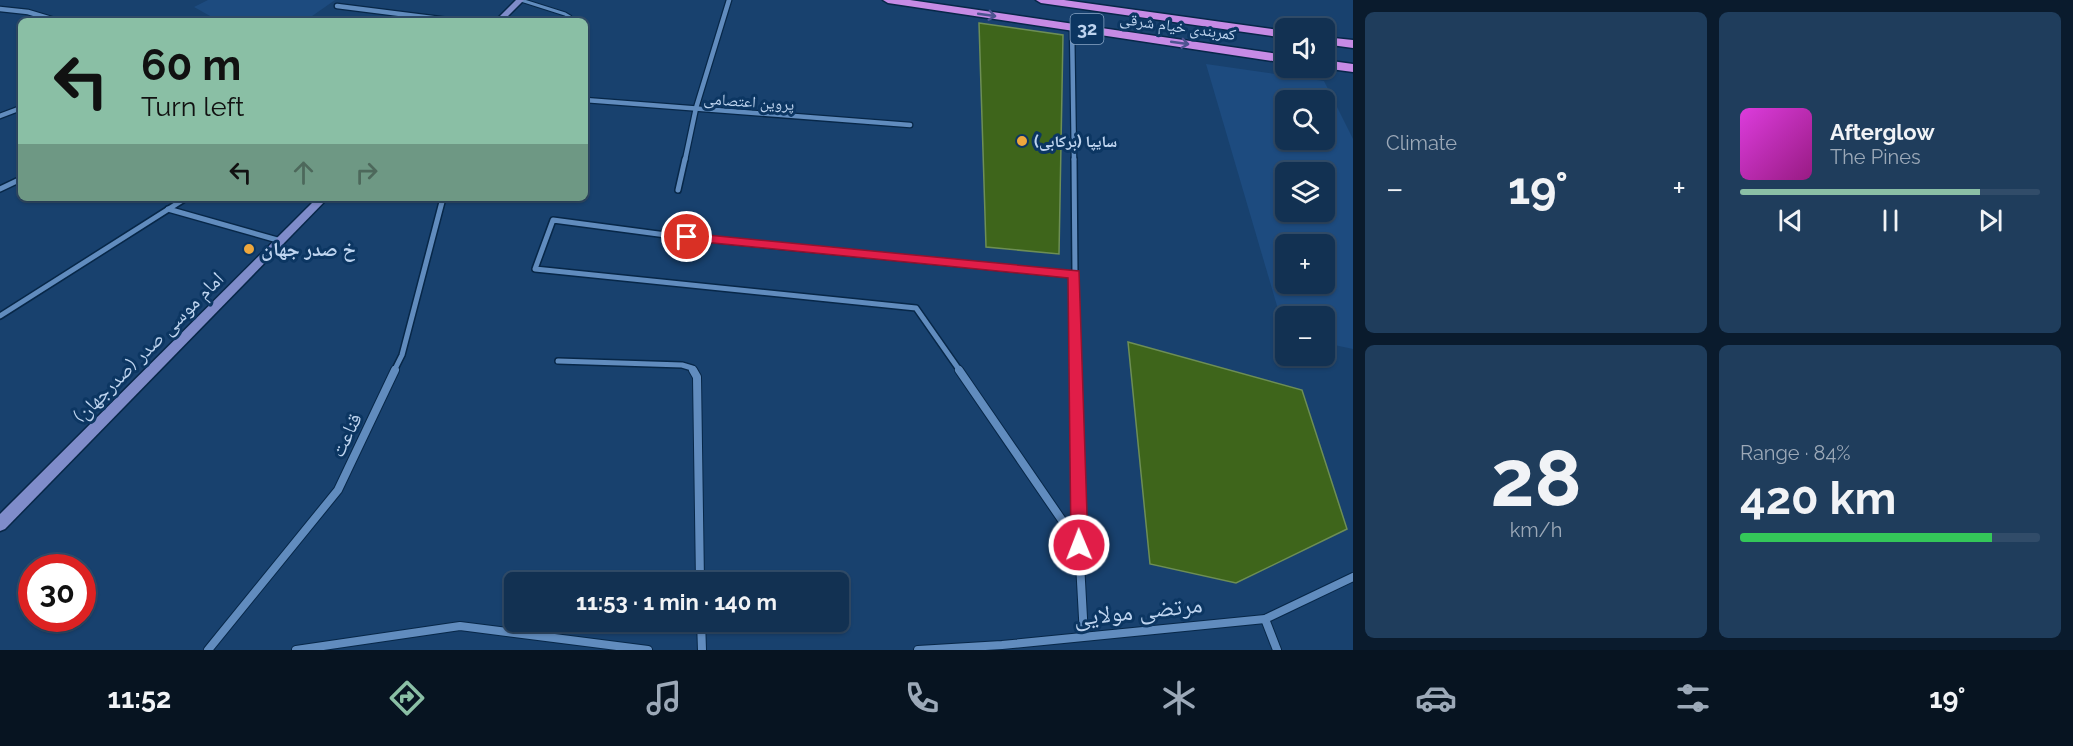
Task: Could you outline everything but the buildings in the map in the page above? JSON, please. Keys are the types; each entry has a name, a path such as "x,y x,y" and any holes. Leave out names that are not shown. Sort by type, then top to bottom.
{"highway":[{"name":"کمربندی خیام شرقی","path":"888,0 1275,57"},
{"name":"کمربندی خیام شرقی","path":"1041,0 1275,32"},
{"path":"1335,42 1353,44"},
{"path":"1335,67 1352,71"}],"main road":[{"path":"502,18 520,0"},
{"name":"(صدرجهان) امام موسی صدر","path":"0,524 320,201"}],"street":[{"path":"678,190 696,108 729,0"},
{"path":"337,6 432,18"},
{"path":"0,9 28,12 48,18"},
{"path":"1072,27 1079,545 1084,636"},
{"name":"پروین اعتصامی","path":"588,100 910,125"},
{"path":"0,116 18,109"},
{"path":"0,189 18,180"},
{"path":"0,316 181,201"},
{"name":"قناعت","path":"208,650 338,490 402,355 442,201"},
{"path":"168,209 281,241"},
{"path":"1075,275 666,235 553,220 535,268 916,308 1079,545"},
{"path":"558,361 682,365 692,368 697,377 700,572"},
{"name":"مرتضی مولایی","path":"918,650 1002,645 1265,619 1353,577"},
{"path":"1265,619 1277,650"},
{"path":"296,650 460,626 624,649 648,650"},
{"path":"701,632 702,650"}],"lane":[{"path":"520,0 546,10 564,12 570,18"}],"shaded area":[{"path":"208,0 335,0 309,18 214,18 194,7"},
{"path":"1206,64 1275,74 1275,78 1324,81 1328,90 1275,90 1275,150 1335,150 1335,103 1353,139 1353,349 1335,345 1335,306 1277,306"}],"place":[{"name":"سایپا (برکابی)","path":"1022,141"},
{"name":"خ صدر جهان","path":"249,249"}],"route":[{"path":"687,237 1075,275 1079,545"}]}
